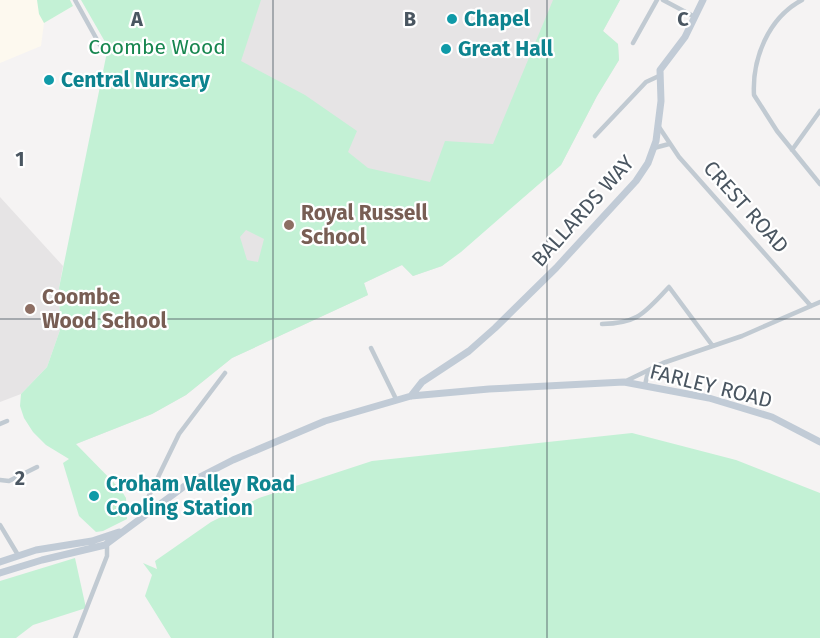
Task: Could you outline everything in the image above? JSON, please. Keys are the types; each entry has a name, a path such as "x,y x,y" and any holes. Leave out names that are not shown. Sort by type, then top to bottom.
{"street":[{"path":"75,0 100,47"},
{"path":"633,43 657,0"},
{"path":"663,0 695,17"},
{"path":"595,136 645,82 659,76 660,70 685,37 703,0"},
{"path":"802,0 780,19 763,42 753,87 756,102 820,184"},
{"name":"BALLARDS WAY","path":"411,396 422,381 469,351 495,328 556,268 636,181 648,163 659,127 659,76"},
{"path":"792,150 820,111"},
{"name":"CREST ROAD","path":"659,127 669,144 811,306"},
{"path":"654,148 669,144"},
{"path":"602,324 625,323 642,314 669,287 712,345"},
{"path":"624,382 656,366 742,336 820,302"},
{"path":"371,348 396,399"},
{"path":"645,385 647,376 656,366"},
{"path":"142,517 179,434 225,373"},
{"name":"FARLEY ROAD","path":"106,540 190,482 243,455 325,421 411,396 489,389 624,382 709,398 772,417 820,442"},
{"path":"0,424 7,421"},
{"path":"0,480 9,481 37,467"},
{"path":"0,525 18,555"},
{"path":"0,562 18,555 106,540"},
{"path":"0,573 106,540"},
{"path":"75,638 107,556 106,540"}],"shaded area":[{"path":"0,0 70,0 73,6 44,23 41,46 0,63"},
{"name":"Royal Russell School","path":"223,0 620,0 603,31 618,44 619,60 597,96 561,165 442,266 413,276 402,265 364,283 368,295 232,358 186,395 152,414 76,444"},
{"name":"Coombe Wood School","path":"0,197 63,266 59,288 60,330 47,367 21,394 0,402"}],"green space":[{"path":"37,0 70,0 73,6 44,23 39,14"},
{"name":"Royal Russell School","path":"81,0 261,0 241,61 305,95 357,131 348,152 368,168 430,182 445,141 493,144 553,0 620,0 603,31 618,44 619,60 597,96 561,165 461,252 442,266 413,276 402,265 364,283 368,295 232,358 186,395 152,414 76,444 126,498 127,519 96,532 79,516 63,463 69,459 46,445 33,432 20,406 21,394 47,367 60,330 59,288 108,47","holes":["246,230 264,239 258,262 247,260 240,237"]},
{"path":"632,433 736,460 820,493 820,638 171,638 145,596 152,575 143,563 157,569 155,561 211,522 259,498 372,461"},
{"path":"75,558 86,608 33,625 16,638 0,638 0,581"}],"place":[{"name":"Chapel","path":"452,19"},
{"name":"Great Hall","path":"446,49"},
{"name":"Central Nursery","path":"49,80"},
{"name":"Royal Russell School","path":"289,225"},
{"name":"Coombe Wood School","path":"30,309"},
{"name":"Croham Valley Road Cooling Station","path":"94,496"}],"park label":[{"name":"Coombe Wood","path":"157,47"}]}
